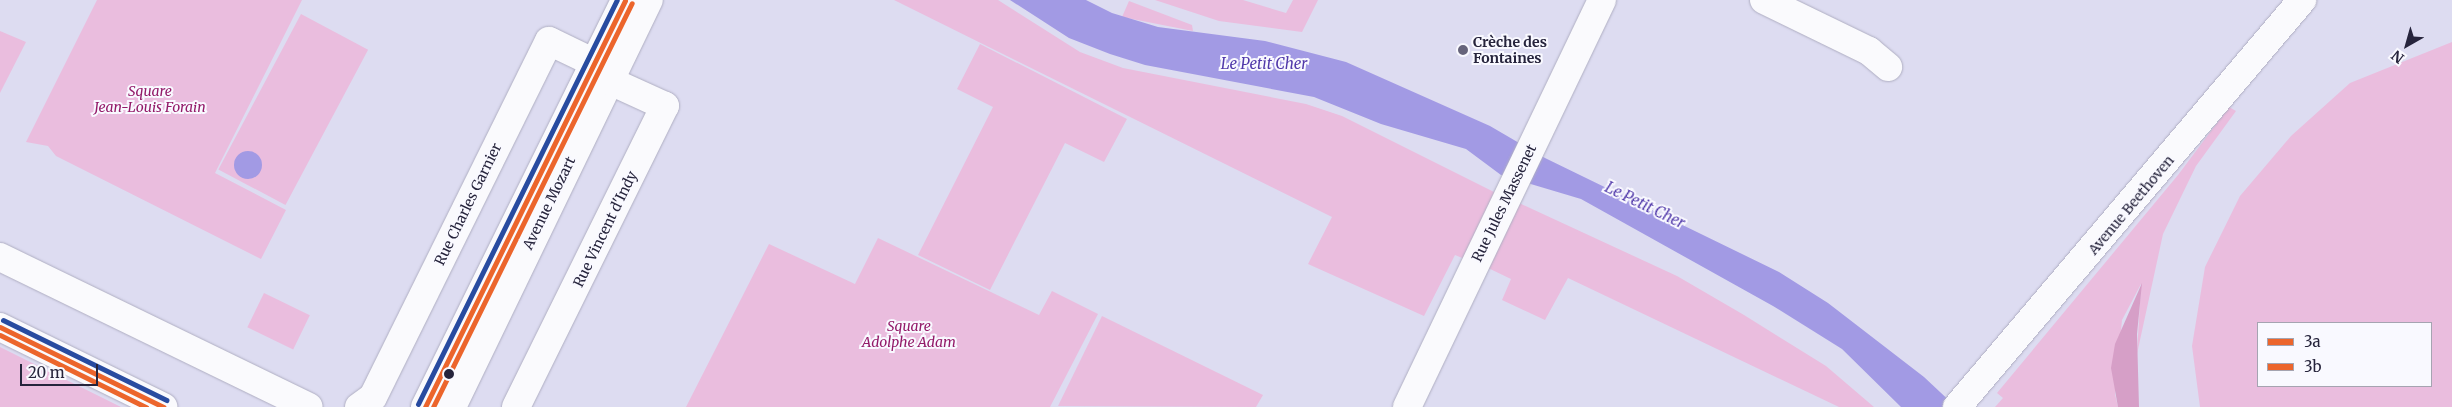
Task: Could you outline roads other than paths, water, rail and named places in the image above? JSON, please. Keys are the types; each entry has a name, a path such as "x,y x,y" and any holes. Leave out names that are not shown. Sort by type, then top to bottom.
{"street":[{"name":"Avenue Mozart","path":"452,407 601,72 625,0"},
{"name":"Avenue Mozart","path":"425,407 601,72 649,0"},
{"path":"1764,0 1869,51 1888,67"},
{"name":"Avenue Beethoven","path":"1962,401 2302,0"},
{"name":"Rue Jules Massenet","path":"1407,407 1532,146 1591,4"},
{"name":"Rue Charles Garnier","path":"359,407 373,397 549,41 601,72"},
{"name":"Rue Vincent d'Indy","path":"516,407 665,106 601,72"},
{"path":"0,256 309,407"},
{"path":"0,327 163,407"}],"water":[{"name":"Le Petit Cher","path":"1010,0 1086,0 1112,13 1158,27 1265,41 1346,62 1490,126 1545,158 1779,272 1828,303 1924,377 1956,407 1901,407 1842,349 1773,306 1581,199 1501,175 1466,149 1381,124 1314,97 1145,65 1110,54 1069,38"},
{"path":"248,151 258,155 262,165 258,175 248,179 238,175 234,165 238,155"}],"place":[{"name":"Crèche des Fontaines","path":"1463,50"}],"park label":[{"name":"Square Jean-Louis Forain","path":"150,99"},
{"name":"Square Adolphe Adam","path":"909,334"}]}
